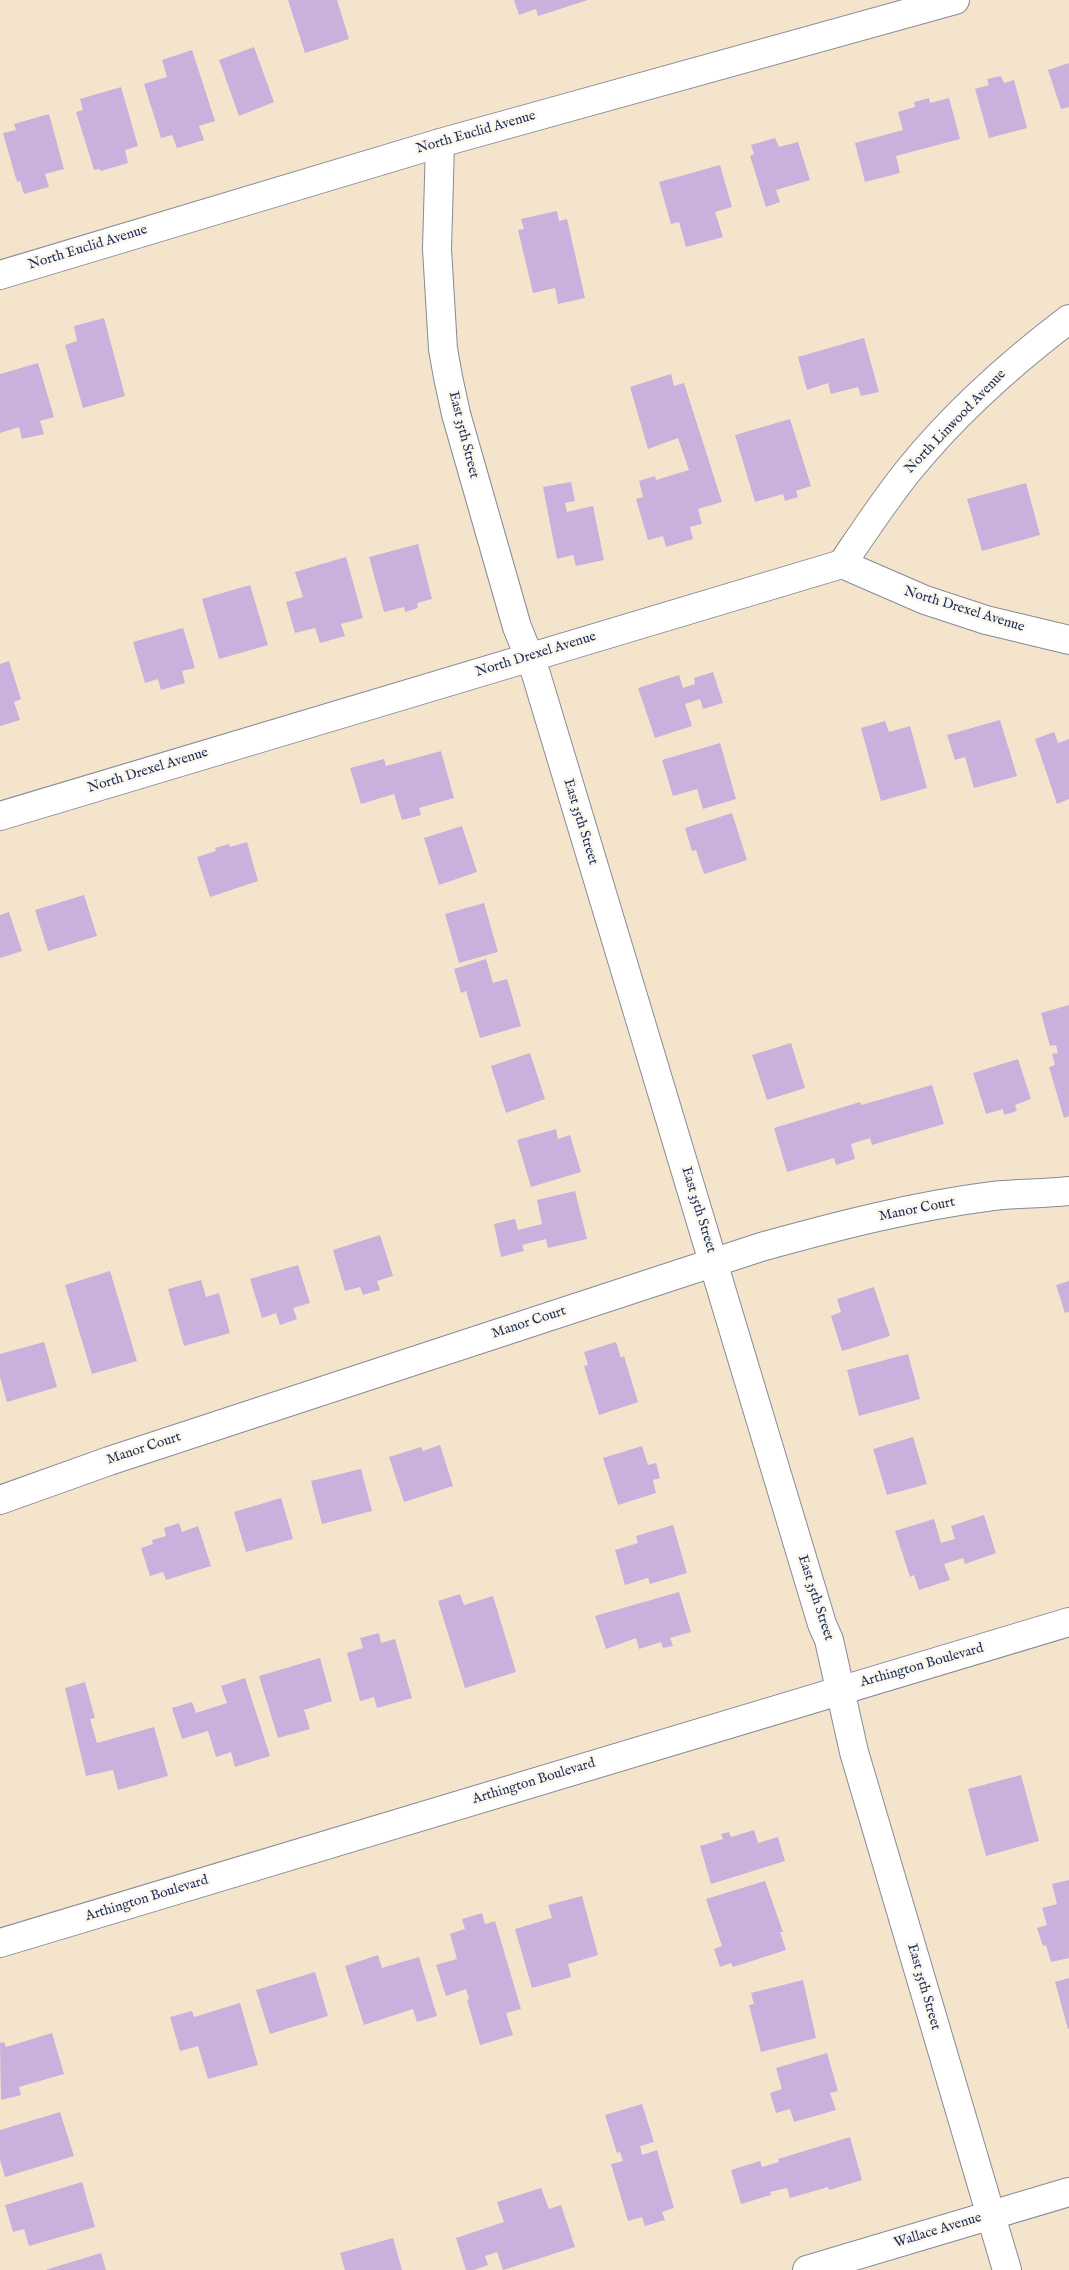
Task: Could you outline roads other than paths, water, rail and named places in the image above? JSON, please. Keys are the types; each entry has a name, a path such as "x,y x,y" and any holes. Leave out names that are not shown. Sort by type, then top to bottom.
{"street":[{"name":"North Euclid Avenue","path":"0,275 440,143 955,0"},
{"name":"East 35th Street","path":"440,143 437,250 443,349 456,414 517,627 536,674 822,1624 829,1640 854,1752 1007,2270"},
{"name":"North Linwood Avenue","path":"842,564 896,486 945,430 1026,353 1069,319"},
{"name":"North Drexel Avenue","path":"0,816 842,564 925,600 986,620 1069,640"},
{"name":"Manor Court","path":"0,1500 109,1461 714,1262 806,1235 900,1212 995,1196 1069,1191"},
{"name":"Arthington Boulevard","path":"0,1943 1069,1622"},
{"name":"Wallace Avenue","path":"807,2270 1069,2192"}]}
